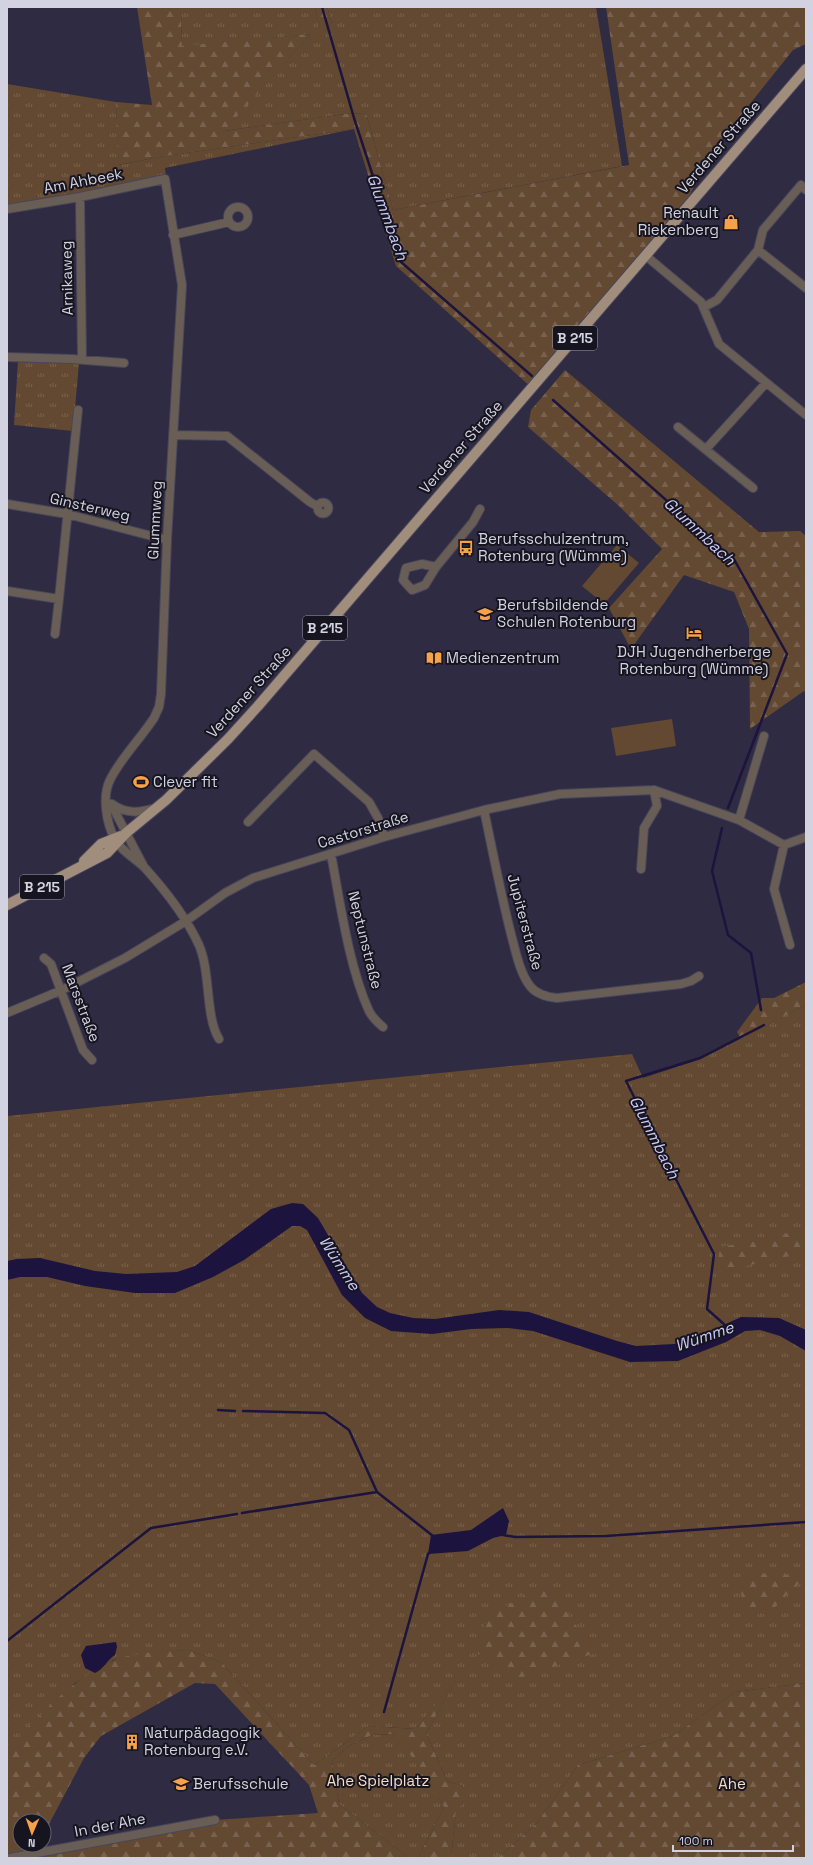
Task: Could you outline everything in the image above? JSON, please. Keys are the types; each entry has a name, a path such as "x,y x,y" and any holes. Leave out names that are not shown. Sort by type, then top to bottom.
{"main road":[{"name":"Verdener Straße","path":"7,905 107,853 116,841 158,807 228,739 806,69"}],"street":[{"name":"Am Ahbeek","path":"7,209 80,197 165,179"},
{"name":"Glummweg","path":"116,841 108,817 108,786 114,773 147,730 159,707 164,660 167,540 182,285 165,179"},
{"path":"704,307 717,300 758,250 763,230 801,186 806,190"},
{"name":"Arnikaweg","path":"80,197 82,359"},
{"path":"173,235 229,222"},
{"path":"758,250 806,288"},
{"path":"646,256 701,302 719,344 806,415"},
{"path":"7,356 82,359 124,363"},
{"path":"706,448 766,383"},
{"path":"55,634 78,410"},
{"path":"678,428 706,448 753,488"},
{"path":"173,435 227,436 317,506"},
{"name":"Ginsterweg","path":"7,504 67,514 167,540"},
{"path":"436,567 474,522 480,509"},
{"path":"7,591 59,599"},
{"path":"738,820 764,736"},
{"path":"248,822 314,754 369,802 378,818 384,837"},
{"path":"654,790 738,820 784,844 806,837"},
{"path":"641,869 644,828 657,806 654,790"},
{"name":"Castorstraße","path":"7,1013 62,990 113,963 123,955 135,951 186,920 238,885 253,878 384,837 484,810 560,794 654,790"},
{"path":"108,792 112,804 126,833 135,846 144,868"},
{"path":"112,804 127,812 137,812 158,807"},
{"name":"Jupiterstraße","path":"484,810 503,903 517,956 527,982 533,989 546,996 557,998 681,984 691,981 699,976"},
{"path":"116,841 127,854 144,868 186,920 199,946 207,974 213,1027 219,1038"},
{"path":"784,844 774,889 790,945"},
{"name":"Neptunstraße","path":"331,854 344,921 357,976 369,1012 383,1027"},
{"name":"Marsstraße","path":"44,958 51,964 62,990 83,1050 92,1060"},
{"name":"In der Ahe","path":"10,1858 215,1820"}],"green space":[{"path":"137,7 181,10 182,46 311,34 224,131 345,114 366,113 393,210 629,165 606,7 806,7 806,44 793,50 712,151 678,218 532,388 396,266 354,129 159,157 118,165 116,102 152,105"},
{"path":"146,7 315,7 320,29 332,23 327,7 596,7 622,166 393,210 366,113 345,114 223,131 311,34 182,47 181,10 148,9"},
{"path":"315,7 327,7 332,23 320,30"},
{"path":"7,84 116,102 119,165 159,157 354,129 165,168 166,177 7,206"},
{"path":"18,361 79,363 73,431 14,425"},
{"path":"565,370 759,532 800,531 806,536 806,694 804,691 750,729 749,629 734,592 684,575 631,649 609,608 662,549 619,506 528,427 531,410"},
{"path":"617,545 639,563 604,604 582,586"},
{"path":"672,719 676,746 616,756 611,728"},
{"path":"806,982 806,1005 741,1039 737,1032 762,998 774,998"},
{"path":"806,1005 806,1683 735,1692 673,1736 578,1765 537,1823 498,1858 451,1858 456,1811 463,1786 447,1781 426,1733 456,1680 416,1729 369,1726 314,1765 221,1662 188,1650 148,1653 113,1660 75,1683 7,1749 7,1116 632,1054 643,1078 701,1059"},
{"path":"806,1228 806,1252 716,1273 720,1247 767,1239"},
{"path":"759,1573 790,1575 802,1581 789,1592 771,1612 742,1611 741,1582"},
{"path":"548,1584 595,1653 513,1680 497,1657 478,1654 486,1616"},
{"path":"188,1650 221,1662 314,1765 369,1726 416,1729 458,1677 426,1733 447,1781 463,1786 468,1798 456,1811 451,1858 418,1858 444,1807 397,1734 372,1735 349,1746 332,1761 339,1804 409,1858 7,1858 7,1749 47,1708 71,1686 84,1677 112,1661 150,1652","holes":["195,1683 215,1684 309,1785 318,1813 215,1820 52,1850 52,1853 12,1853 12,1813 52,1813 52,1818 84,1758 101,1736"]},
{"name":"Ahe","path":"806,1683 806,1858 498,1858 537,1823 578,1765 673,1736 735,1692"},
{"name":"Ahe Spielplatz","path":"398,1734 444,1807 418,1858 409,1858 339,1804 332,1761 349,1746 372,1735"}],"water":[{"name":"Wümme","path":"292,1203 303,1204 318,1218 362,1293 377,1307 390,1313 413,1318 435,1319 499,1310 529,1312 636,1346 674,1344 691,1340 741,1317 779,1318 806,1330 806,1351 780,1336 760,1330 745,1331 726,1342 678,1361 630,1362 533,1331 507,1328 471,1329 432,1334 391,1331 365,1318 342,1295 307,1230 300,1226 292,1226 244,1260 213,1277 175,1293 135,1293 85,1286 47,1277 20,1277 7,1280 7,1261 17,1259 40,1258 95,1271 126,1274 177,1272 195,1266 271,1209"},
{"path":"503,1508 509,1521 506,1535 493,1538 468,1551 428,1554 431,1535 471,1530"},
{"path":"116,1642 117,1647 115,1655 101,1669 95,1673 85,1668 81,1655 86,1646"}],"waterway":[{"name":"Glummbach","path":"322,7 354,118 401,262 532,376"},
{"name":"Glummbach","path":"553,400 735,561 787,654 728,808"},
{"name":"Glummbach","path":"722,828 712,871 728,935 751,953 761,1010"},
{"name":"Glummbach","path":"726,1326 707,1309 714,1254 626,1081 700,1058 764,1025"},
{"path":"218,1410 235,1411"},
{"path":"243,1411 325,1413 349,1430 377,1492"},
{"path":"242,1513 377,1492 433,1536"},
{"path":"7,1641 151,1528 237,1514"},
{"path":"503,1535 515,1537 606,1536 806,1522"},
{"path":"384,1712 428,1554 431,1551"}],"place":[{"name":"Renault Riekenberg","path":"731,222"},
{"name":"Berufsschulzentrum, Rotenburg (Wümme)","path":"466,548"},
{"name":"Berufsbildende Schulen Rotenburg","path":"485,614"},
{"name":"DJH Jugendherberge Rotenburg (Wümme)","path":"694,633"},
{"name":"Medienzentrum","path":"434,658"},
{"name":"Clever fit","path":"141,782"},
{"name":"Naturpädagogik Rotenburg e.V.","path":"132,1742"},
{"name":"Berufsschule","path":"181,1784"}]}
